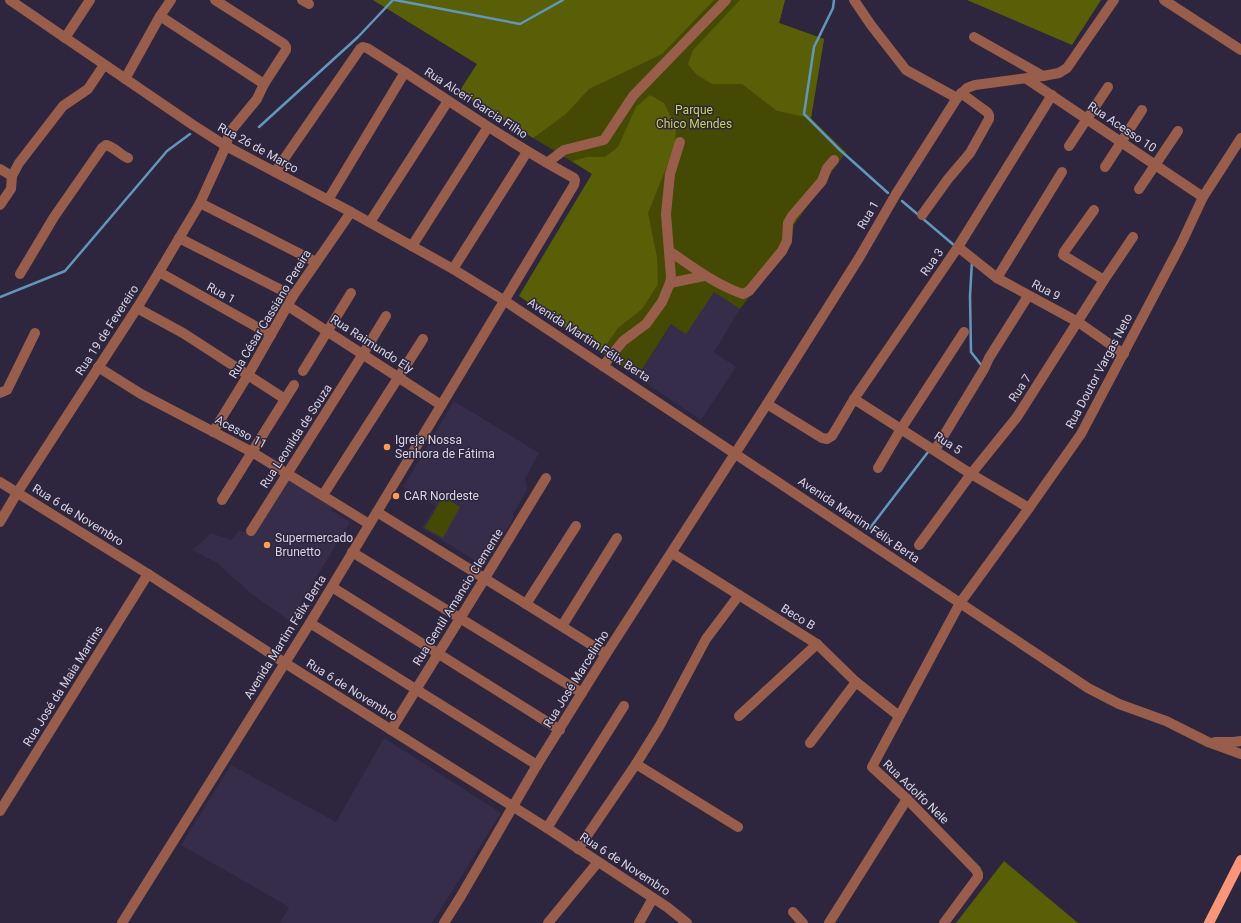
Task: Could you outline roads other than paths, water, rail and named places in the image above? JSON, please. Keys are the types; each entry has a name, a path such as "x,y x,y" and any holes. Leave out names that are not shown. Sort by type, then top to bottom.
{"main road":[{"path":"1209,923 1241,860"}],"street":[{"name":"Rua 26 de Março","path":"10,0 104,65 226,146 370,222 453,269 505,301"},
{"path":"65,38 90,0"},
{"path":"125,78 160,16 171,0"},
{"name":"Rua 19 de Fevereiro","path":"0,522 17,493 159,272 200,203 226,146 229,133 257,99 264,84 286,50 284,44 215,0"},
{"path":"547,163 564,150 604,140 633,96 726,0"},
{"path":"854,0 871,25 906,70 959,95 987,112 989,115 989,120 970,153 948,179 922,215"},
{"path":"959,95 967,88 975,85 1059,73 1067,68 1072,62 1114,0"},
{"path":"1164,0 1241,50"},
{"path":"160,16 264,84"},
{"path":"974,37 1043,76"},
{"name":"Rua Alceri Garcia Filho","path":"275,172 360,49 363,47 405,72 527,152 574,178 575,180"},
{"path":"0,205 11,189 12,176 19,163 63,106 82,94 88,88 104,65"},
{"path":"328,200 405,72"},
{"name":"Rua Acesso 10","path":"1027,78 1203,197"},
{"path":"1069,146 1108,87"},
{"name":"Rua 1","path":"736,453 859,258 900,188 959,95"},
{"name":"Rua 3","path":"767,404 822,438 827,439 832,436 854,399 958,247 1052,95"},
{"path":"370,222 448,101"},
{"path":"1105,168 1142,110"},
{"path":"412,246 488,127"},
{"path":"1139,189 1178,131"},
{"name":"Rua Doutor Vargas Neto","path":"960,603 1081,434 1182,242 1203,197 1241,138"},
{"path":"603,366 623,341 646,324 662,302 670,283 666,214 670,174 680,142"},
{"path":"20,274 54,217 102,148 106,145 112,147 128,158"},
{"path":"453,269 527,152"},
{"path":"669,251 704,276 737,292 743,294 749,291 782,252 787,241 788,223 792,216 822,181 827,168 834,160"},
{"path":"0,170 12,176"},
{"path":"996,278 1062,172"},
{"name":"Avenida Martim Félix Berta","path":"122,923 332,587 505,301 574,185 575,180"},
{"path":"200,203 316,262"},
{"path":"1094,210 1063,255 1104,280"},
{"name":"Rua César Cassiano Pereira","path":"213,432 248,375 293,296 351,212"},
{"name":"Rua 7","path":"919,545 971,474 1017,417 1133,237"},
{"path":"179,238 293,296"},
{"name":"Rua 9","path":"958,247 996,278 1078,322 1124,354"},
{"name":"Rua 1","path":"159,272 271,335"},
{"path":"670,283 704,276"},
{"path":"303,371 351,293"},
{"path":"935,450 1028,296"},
{"name":"Avenida Martim Félix Berta","path":"505,301 1088,688 1119,704 1166,721 1208,742 1241,754"},
{"name":"Rua Raimundo Ely","path":"288,306 441,405"},
{"path":"137,308 183,333 285,399"},
{"name":"Rua Leonilda de Souza","path":"251,531 386,316"},
{"path":"878,468 901,429 964,332"},
{"path":"0,393 7,390 35,333"},
{"path":"323,496 423,339"},
{"name":"Acesso 11","path":"98,367 141,394 252,452 369,524"},
{"path":"222,500 294,384"},
{"name":"Rua 5","path":"854,399 971,474 1029,508"},
{"name":"Rua José Marcelinho","path":"444,923 537,765 606,654 736,453"},
{"name":"Rua Gentil Amancio Clemente","path":"391,730 486,578 546,478"},
{"name":"Rua 6 de Novembro","path":"0,482 148,574 285,663 513,806 667,907 687,923"},
{"path":"376,512 486,578 606,654"},
{"path":"526,604 576,526"},
{"path":"562,626 617,538"},
{"path":"352,552 582,693"},
{"name":"Beco B","path":"672,553 817,644 856,682 899,716"},
{"name":"Rua José da Maia Martins","path":"0,811 148,574"},
{"path":"332,587 560,730"},
{"path":"578,849 636,764 659,727 706,639 739,595"},
{"name":"Rua Adolfo Nele","path":"944,923 978,877 978,874 976,870 907,799 872,767 960,603"},
{"path":"310,623 537,765"},
{"path":"740,716 817,644"},
{"path":"810,743 856,682"},
{"path":"547,828 624,706"},
{"name":"Avenida Martim Félix Berta","path":"1208,742 1233,742 1241,740"},
{"path":"636,764 738,827"},
{"path":"829,923 907,799"},
{"path":"548,923 598,862"},
{"path":"639,923 653,898"},
{"path":"793,912 803,923"}],"waterway":[{"path":"259,127 358,37 393,0"},
{"path":"395,0 520,24 563,0"},
{"path":"834,0 833,8 814,47 804,114 840,150 888,193"},
{"path":"0,297 65,271 167,151 190,134"},
{"path":"902,201 955,246"},
{"path":"972,261 970,296 971,352 982,366"},
{"path":"870,528 928,452"}],"place":[{"name":"Igreja Nossa Senhora de Fátima","path":"387,447"},
{"name":"CAR Nordeste","path":"396,496"},
{"name":"Supermercado Brunetto","path":"267,545"}],"park label":[{"name":"Parque Chico Mendes","path":"694,117"}]}
